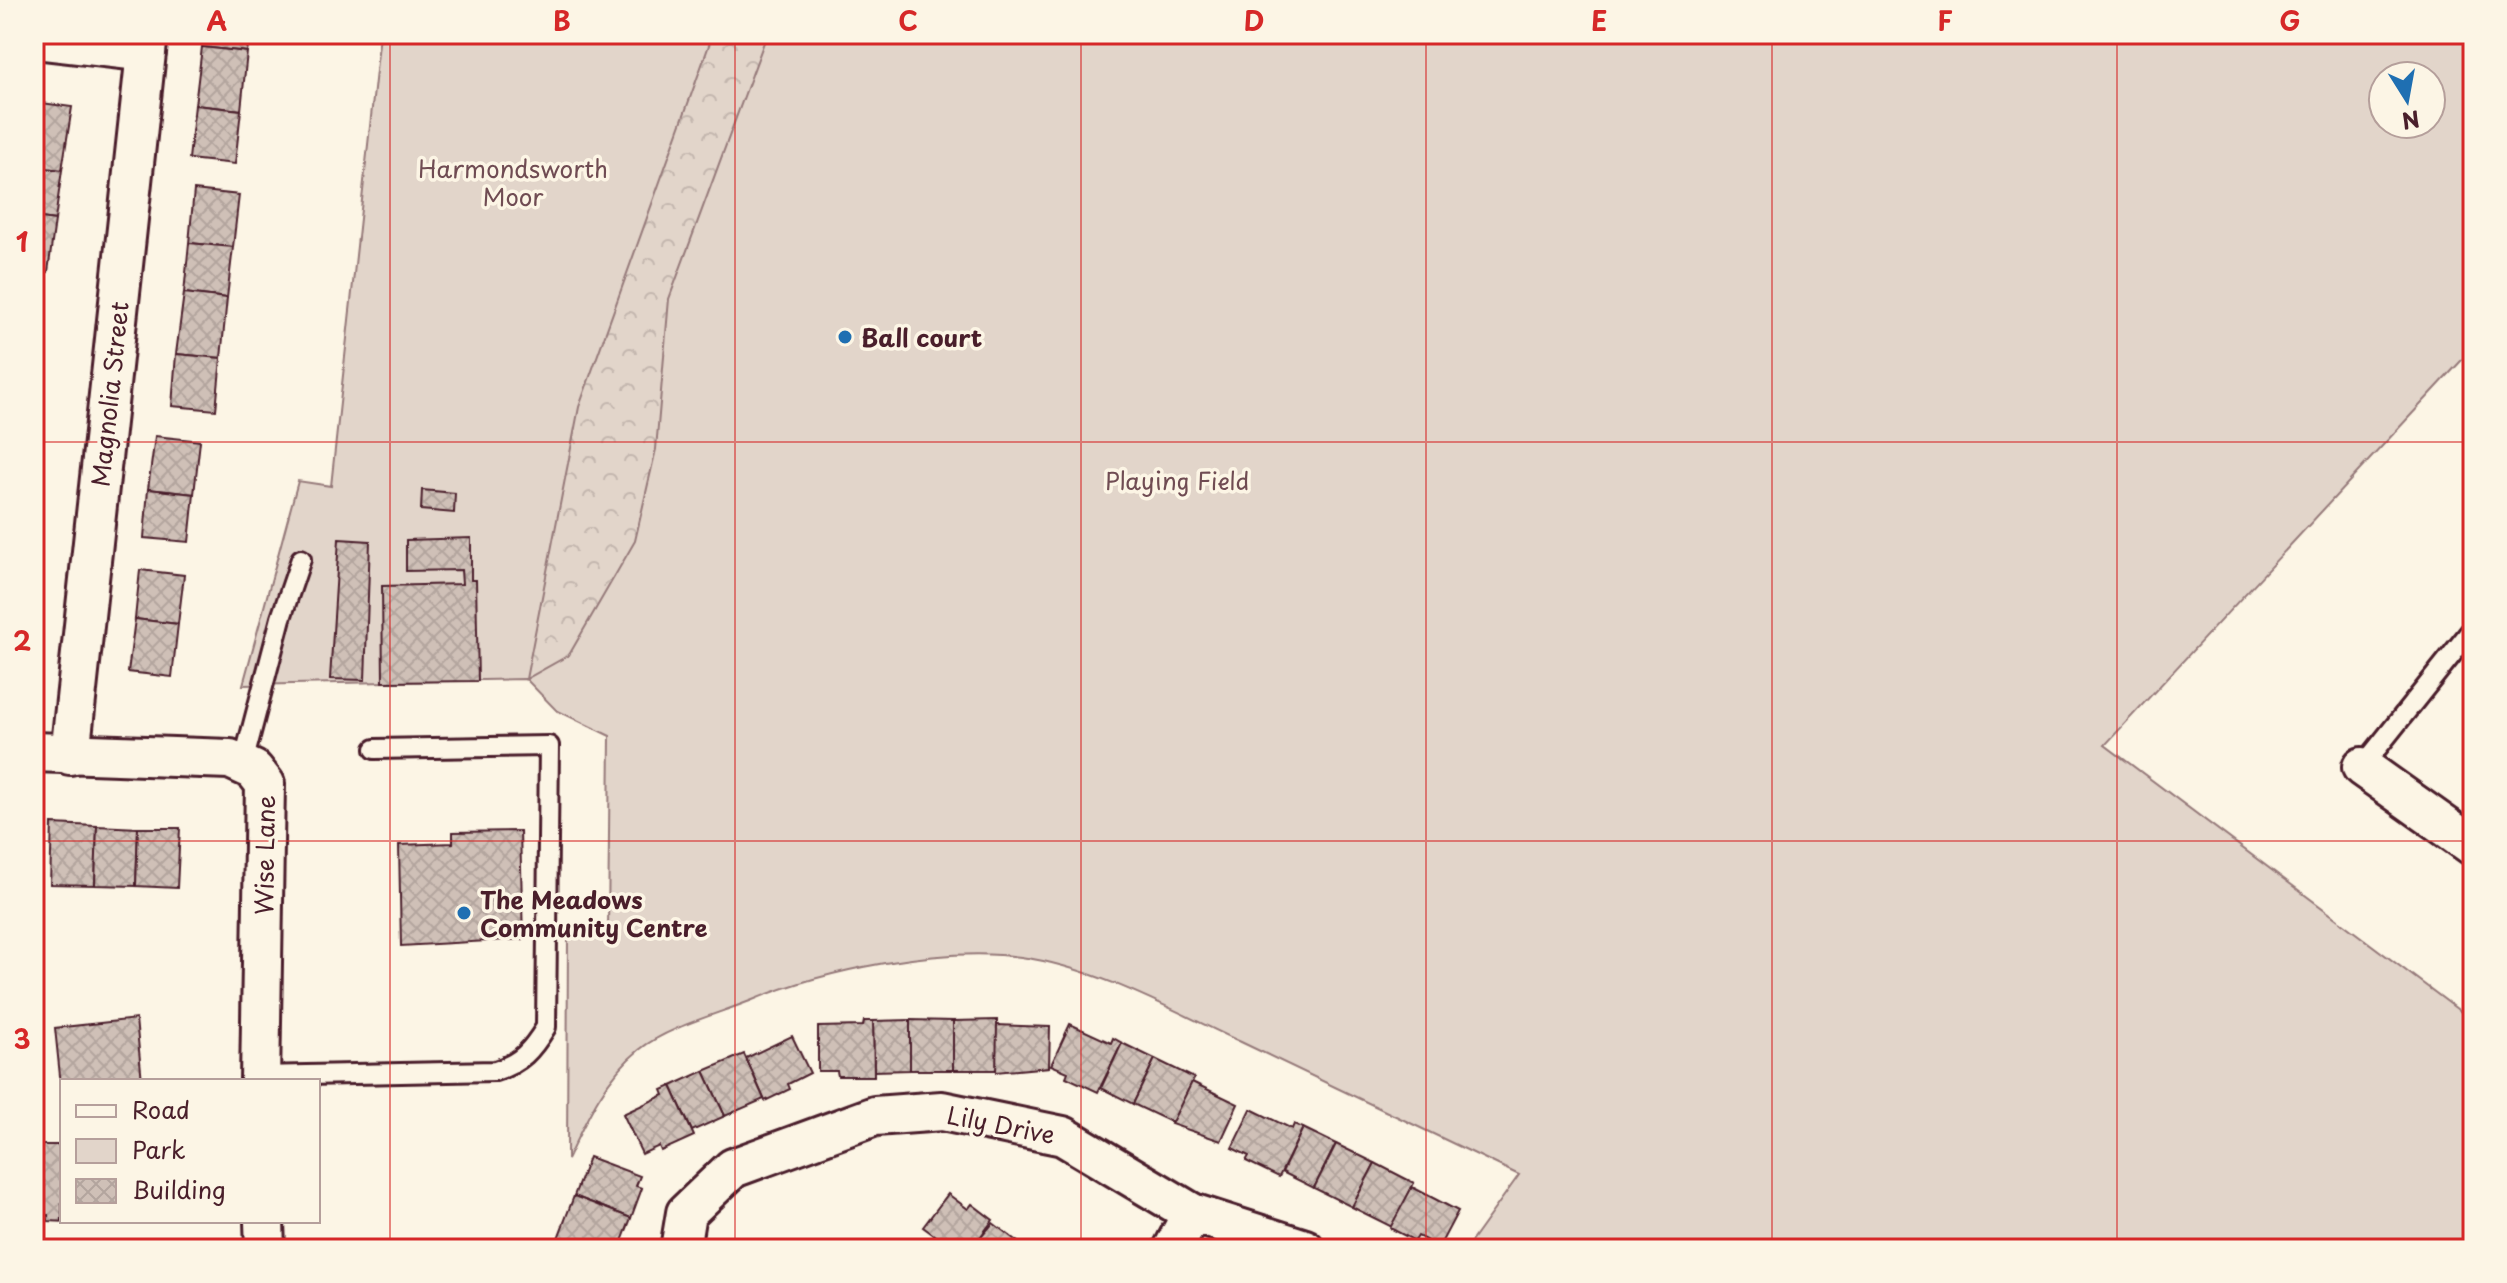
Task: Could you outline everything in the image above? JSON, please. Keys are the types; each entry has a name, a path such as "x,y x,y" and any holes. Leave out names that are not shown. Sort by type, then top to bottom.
{"street":[{"path":"34,39 147,43"},
{"name":"Magnolia Street","path":"52,754 147,43"},
{"name":"Wise Lane","path":"52,754 218,757 243,763 265,784 260,1079"},
{"path":"2362,767 2473,846"},
{"name":"Lily Drive","path":"680,1249 686,1213 733,1168 875,1116 942,1111 1063,1136 1192,1213 1305,1249"},
{"path":"1173,1249 1192,1213"},
{"path":"264,1223 265,1249"}],"lane":[{"path":"243,763 281,618 301,559"},
{"path":"2362,767 2473,628"},
{"path":"260,1079 495,1071 515,1065 533,1049 546,1027 549,746 375,749"}],"green space":[{"path":"380,34 2473,34 2473,348 2105,745 2473,1021 2473,1249 1466,1249 1519,1175 1106,980 1050,962 989,954 920,958 847,971 780,990 663,1035 639,1050 616,1073 597,1101 567,1160 568,933 608,933 610,736 556,710 526,679 243,685 298,481 331,486"},
{"path":"713,34 767,34 669,299 656,449 635,541 569,655 526,679 579,407"}],"building":[{"path":"204,34 250,34 247,52 202,47"},
{"path":"202,47 247,52 241,110 195,105"},
{"path":"34,102 72,107 62,170 34,167"},
{"path":"195,105 241,110 235,164 189,159"},
{"path":"34,167 62,170 55,220 34,217"},
{"path":"194,190 239,195 233,247 189,243"},
{"path":"34,217 55,220 48,272 34,270"},
{"path":"189,243 233,247 227,298 184,293"},
{"path":"184,293 227,298 221,358 176,354"},
{"path":"176,354 221,358 216,410 172,406"},
{"path":"155,436 200,441 194,494 148,489"},
{"path":"148,489 194,494 189,542 144,538"},
{"path":"422,490 455,493 454,513 421,510"},
{"path":"471,538 471,580 476,580 478,681 383,682 382,586 462,584 461,570 406,571 406,540"},
{"path":"339,539 370,541 365,680 330,679"},
{"path":"140,570 184,575 178,624 135,619"},
{"path":"135,619 178,624 172,677 128,672"},
{"path":"52,824 97,826 95,885 50,884"},
{"path":"97,826 138,828 136,886 95,885"},
{"path":"138,828 180,828 177,888 136,886"},
{"path":"520,831 523,939 401,946 399,845 453,843 453,832"},
{"path":"136,1019 142,1079 60,1079 55,1028"},
{"path":"910,1020 953,1021 953,1070 910,1070"},
{"path":"910,1020 910,1070 874,1071 873,1021"},
{"path":"997,1020 997,1070 953,1070 953,1021"},
{"path":"864,1021 873,1021 874,1076 838,1076 837,1071 818,1071 818,1027 863,1026"},
{"path":"1070,1024 1111,1043 1113,1038 1122,1043 1098,1092 1066,1077 1068,1072 1051,1065"},
{"path":"997,1025 1050,1027 1049,1067 996,1072"},
{"path":"792,1036 810,1073 788,1084 790,1089 765,1101 746,1058"},
{"path":"1122,1043 1155,1059 1133,1104 1101,1088"},
{"path":"744,1054 764,1099 725,1116 704,1071"},
{"path":"1155,1059 1194,1078 1173,1123 1133,1104"},
{"path":"704,1071 725,1116 692,1131 671,1086"},
{"path":"1192,1082 1238,1104 1221,1141 1171,1124"},
{"path":"671,1086 694,1136 661,1151 659,1146 642,1154 623,1114 664,1095 662,1090"},
{"path":"1251,1109 1292,1129 1294,1124 1303,1128 1279,1177 1246,1161 1249,1156 1232,1148"},
{"path":"1303,1128 1336,1144 1314,1188 1282,1172"},
{"path":"1336,1144 1375,1163 1352,1207 1314,1188"},
{"path":"36,1145 60,1145 60,1222 48,1221 48,1215 34,1215"},
{"path":"589,1157 640,1176 636,1186 642,1188 631,1218 574,1196"},
{"path":"1375,1163 1414,1183 1392,1227 1352,1207"},
{"path":"1412,1187 1458,1211 1439,1247 1418,1236 1415,1241 1390,1228"},
{"path":"948,1194 968,1209 972,1204 993,1220 971,1249 953,1249 923,1227"},
{"path":"574,1196 631,1218 619,1249 578,1249 557,1241"},
{"path":"993,1223 1027,1249 971,1249"}],"place":[{"name":"Ball court","path":"845,337"},
{"name":"The Meadows Community Centre","path":"464,913"}],"park label":[{"name":"Harmondsworth Moor","path":"513,182"},
{"name":"Playing Field","path":"1177,480"}]}
